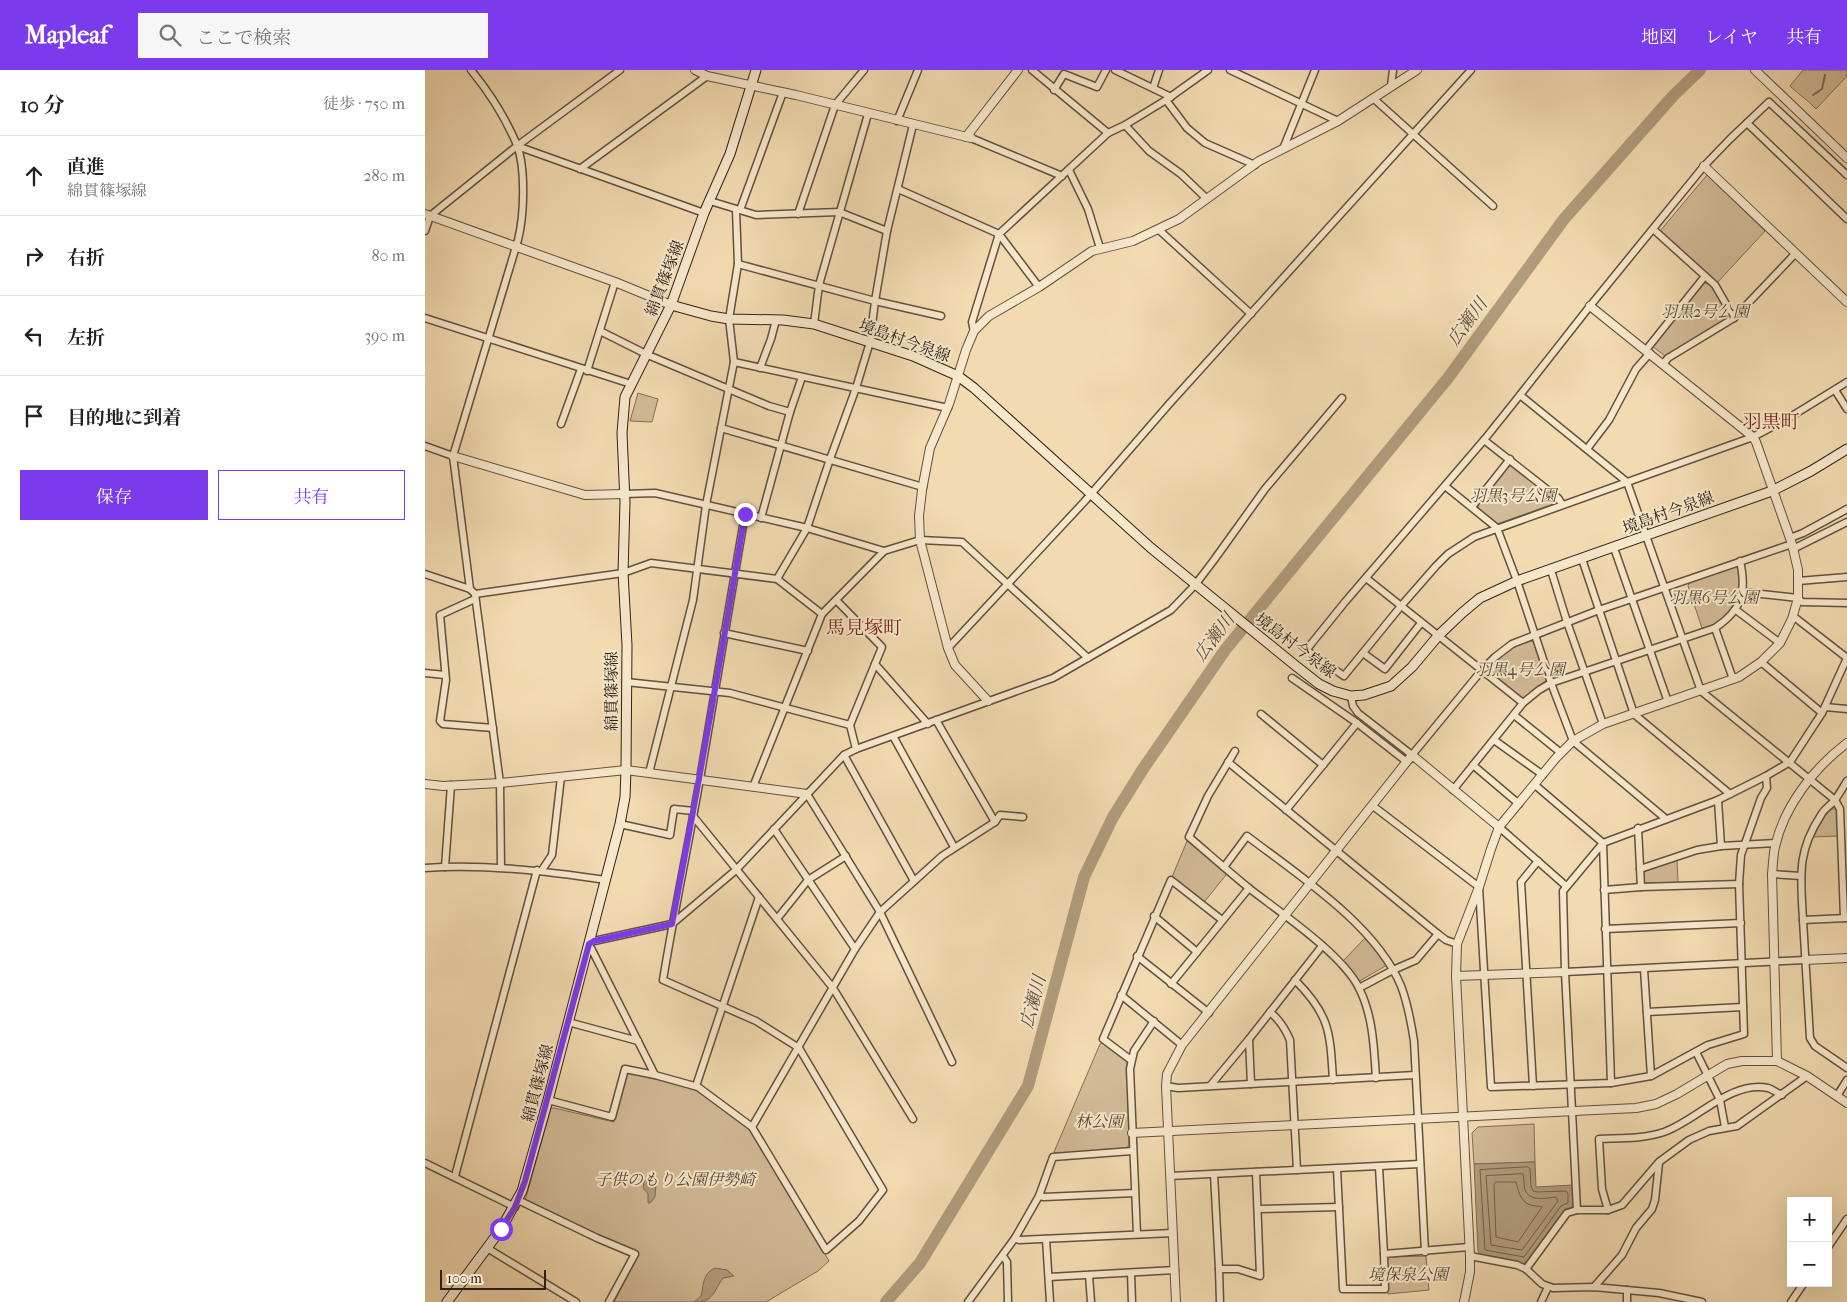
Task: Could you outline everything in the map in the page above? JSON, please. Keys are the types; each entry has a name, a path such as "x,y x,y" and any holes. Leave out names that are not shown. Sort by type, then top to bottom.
{"main road":[{"name":"綿貫篠塚線","path":"447,1302 487,1248 516,1203 525,1181 620,824 625,797 626,770 627,645 623,573 624,494 622,434 625,397 648,355 671,305 704,213 729,154 756,70"},
{"name":"境島村今泉線","path":"671,305 729,319 776,320 814,324 913,356 957,376 974,388 1091,494 1198,587 1283,656 1326,688 1351,696 1372,694 1391,686 1412,667 1438,636 1480,598 1517,580 1551,570 1772,491 1811,471 1847,449"}],"street":[{"path":"471,70 493,101 517,146 523,199 522,223 453,456 501,783 501,867"},
{"path":"477,70 478,79"},
{"path":"425,231 427,215 620,70"},
{"path":"695,70 707,76 968,138 1062,176"},
{"path":"798,214 835,105 864,70"},
{"path":"897,121 918,70"},
{"path":"968,138 1018,70"},
{"path":"1032,70 1108,133"},
{"path":"1054,90 1064,74 1097,87 1106,70"},
{"path":"1115,70 1153,88 1168,98 1187,128 1205,143 1255,165"},
{"path":"1153,88 1159,70"},
{"path":"974,331 973,322 999,234 1108,133 1125,125 1168,98 1208,70"},
{"path":"1230,70 1338,121"},
{"path":"1283,149 1315,70"},
{"path":"1391,86 1393,70"},
{"path":"987,701 955,665 948,648 920,540 919,516 930,448 947,408 974,331 989,316 1039,287 1092,251 1133,241 1179,219 1255,165 1338,121 1417,70"},
{"path":"948,648 1091,494 1471,70"},
{"path":"1755,70 1847,158"},
{"path":"580,169 707,76"},
{"path":"649,773 693,600 706,505 734,362 729,319 738,264 738,210 782,94"},
{"path":"1373,98 1493,206"},
{"path":"1847,175 1769,102 1704,166 1484,440 1307,649 1344,676 1401,606 1448,554 1474,537 1561,504 1753,437 1847,382"},
{"path":"814,324 819,285 868,114"},
{"path":"1747,123 1847,219"},
{"path":"777,579 807,528 870,342 887,231 913,125"},
{"path":"1125,125 1149,151 1181,174 1207,199"},
{"path":"517,146 704,213"},
{"path":"1704,166 1847,302"},
{"path":"1069,170 1087,209 1100,248"},
{"path":"898,189 999,234 1039,287"},
{"path":"710,201 756,216 839,212 887,231"},
{"path":"427,215 615,282 671,305"},
{"path":"1653,228 1715,285 1734,318"},
{"path":"1158,229 1251,314"},
{"path":"1663,364 1668,358 1734,318 1795,254"},
{"path":"738,264 875,301 941,316"},
{"path":"1587,449 1609,420 1636,369 1648,351 1705,276"},
{"path":"561,424 600,331 615,282"},
{"path":"1464,1302 1470,1272 1470,1252 1456,976 1457,944 1479,887 1499,826 1573,741 1603,724 1733,679 1761,662 1780,643 1793,616 1798,598 1798,570 1791,544 1753,437 1590,306"},
{"path":"425,318 631,384"},
{"path":"760,368 776,320"},
{"path":"600,331 648,355 769,406 790,412"},
{"path":"734,362 947,408"},
{"path":"761,518 790,412 802,376"},
{"path":"1835,390 1847,410"},
{"path":"1520,395 1627,482 1701,691 1811,779 1835,800 1840,809 1846,918 1803,920"},
{"path":"655,1075 589,944 594,941 672,924 737,870 844,755 1053,678 1171,610 1198,587 1265,489 1342,398"},
{"path":"721,428 923,487"},
{"path":"1484,440 1558,498 1561,504"},
{"path":"425,446 585,496 655,493 807,528 884,550"},
{"path":"1472,507 1510,459"},
{"path":"1445,486 1497,528 1573,741 1666,819"},
{"path":"1791,544 1803,533 1847,509"},
{"path":"548,1100 612,1117 625,1069 696,1086 752,1127 826,1250 859,1221 883,1190 799,1048 756,1021 663,980 700,780 745,514"},
{"path":"1176,1302 1167,1074 1183,1045 1412,755 1482,670 1505,649 1534,634 1791,544 1847,522"},
{"path":"753,787 822,614 884,550 920,540 962,542 1088,658"},
{"path":"1614,548 1668,702"},
{"path":"1582,559 1634,714 1731,794"},
{"path":"1453,790 1523,703 1539,690 1551,683 1715,628 1736,610 1743,592 1744,582 1740,561"},
{"path":"493,728 443,724 440,721 445,676 440,616 473,594 623,573 651,563 777,579 822,614"},
{"path":"1551,570 1603,724"},
{"path":"425,574 473,594"},
{"path":"1798,581 1847,577"},
{"path":"1367,578 1523,703"},
{"path":"1743,592 1798,598 1803,602 1847,603"},
{"path":"836,600 882,647 850,725 856,749"},
{"path":"1736,610 1780,643"},
{"path":"1577,1210 1565,972 1563,891 1603,843 1638,828 1718,800 1790,762 1823,710 1847,658 1793,616"},
{"path":"1363,653 1385,669 1421,623"},
{"path":"1715,628 1733,679"},
{"path":"724,633 808,651"},
{"path":"1761,662 1823,710 1847,709"},
{"path":"875,664 928,724"},
{"path":"425,673 445,676"},
{"path":"1292,678 1357,723 1407,762"},
{"path":"626,682 730,693 785,706 850,725"},
{"path":"1351,696 1353,706 1358,713 1499,826 1566,886"},
{"path":"1261,714 1323,765"},
{"path":"1513,715 1561,753"},
{"path":"936,720 995,822"},
{"path":"1286,810 1357,723"},
{"path":"893,736 954,847"},
{"path":"1494,740 1543,775"},
{"path":"1777,1060 1772,874 1776,843 1781,826 1795,799 1832,755 1847,743"},
{"path":"1235,751 1208,796 1189,837 1322,946 1348,972 1359,988 1370,1019 1374,1041 1376,1078"},
{"path":"844,755 914,881"},
{"path":"1228,762 1438,934 1457,944"},
{"path":"1473,765 1519,804"},
{"path":"425,784 501,783 626,770 807,794"},
{"path":"1373,806 1479,887 1491,1087 1611,1083 1651,1076 1707,1045 1744,1034 1739,884 1741,855 1761,798 1767,788 1766,776"},
{"path":"455,1176 539,870 552,855 561,777"},
{"path":"1847,781 1835,800 1822,813 1807,840 1801,861 1811,1042 1847,1068"},
{"path":"445,867 451,785"},
{"path":"1535,785 1603,843 1611,1083"},
{"path":"807,794 880,912 952,1062"},
{"path":"1718,800 1721,846"},
{"path":"620,824 670,836 674,809 693,814 833,988 913,1119"},
{"path":"752,1127 855,949 880,912 954,847 995,822 1000,814 1023,817"},
{"path":"1638,828 1641,888"},
{"path":"774,829 855,949"},
{"path":"1224,867 1247,836 1311,885 1363,930 1381,950 1401,985 1410,1013 1425,1252"},
{"path":"1640,869 1697,850 1721,846 1776,843"},
{"path":"777,919 808,880 846,856"},
{"path":"1533,1086 1521,882 1538,861"},
{"path":"425,868 501,867 539,870 605,880"},
{"path":"1772,874 1801,876"},
{"path":"1131,1060 1103,1039 1171,880 1222,920"},
{"path":"1604,890 1739,884"},
{"path":"1171,984 1249,888"},
{"path":"696,1086 759,897"},
{"path":"1154,916 1197,952"},
{"path":"1605,929 1741,922"},
{"path":"1359,988 1416,960 1438,934"},
{"path":"1210,1086 1249,1040 1322,946"},
{"path":"1137,956 1209,1013"},
{"path":"1456,976 1773,963 1847,958"},
{"path":"1644,968 1651,1076"},
{"path":"1295,980 1312,997 1325,1020 1331,1042 1333,1080"},
{"path":"1121,996 1183,1045"},
{"path":"1647,1012 1743,1007"},
{"path":"1270,1012 1278,1018 1290,1040 1297,1170"},
{"path":"1137,1234 1129,1084 1131,1060 1138,1044 1154,1021"},
{"path":"568,1022 638,1041"},
{"path":"1249,1040 1251,1084"},
{"path":"1696,1052 1720,1100 1725,1127"},
{"path":"1132,1133 1636,1108 1657,1104 1727,1064 1742,1061 1777,1060 1807,1076 1847,1102"},
{"path":"1166,1086 1178,1088 1415,1076"},
{"path":"1526,1268 1567,1213 1577,1210 1608,1210 1621,1205 1659,1162 1689,1140 1709,1131 1737,1126 1807,1076"},
{"path":"1837,1096 1847,1080"},
{"path":"1608,1210 1602,1189 1599,1139 1647,1136 1665,1132 1720,1100 1751,1087 1769,1088 1782,1095"},
{"path":"968,1302 1015,1238 1039,1196 1053,1157 1132,1152"},
{"path":"1594,1287 1622,1254 1636,1228 1651,1209 1655,1200 1659,1162"},
{"path":"425,1163 635,1254 609,1302"},
{"path":"1170,1176 1420,1164"},
{"path":"1337,1169 1343,1290 1385,1289 1379,1167"},
{"path":"1219,1269 1238,1269 1260,1276 1256,1172"},
{"path":"1214,1174 1220,1302"},
{"path":"1039,1196 1135,1193"},
{"path":"1258,1210 1339,1206"},
{"path":"1831,1242 1847,1219"},
{"path":"1015,1238 1019,1240 1046,1239 1173,1232"},
{"path":"1046,1239 1050,1302"},
{"path":"487,1248 576,1302"},
{"path":"1384,1254 1470,1252 1526,1268 1548,1287 1594,1287 1659,1293 1702,1302"},
{"path":"1003,1256 1007,1262 1008,1302"},
{"path":"1049,1277 1175,1270"},
{"path":"1131,1273 1132,1302"},
{"path":"1089,1275 1091,1302"},
{"path":"1541,1302 1548,1287"},
{"path":"1791,1302 1801,1287"},
{"path":"1627,1290 1627,1302"}],"green space":[{"path":"1803,70 1847,70 1847,76 1816,109 1790,86"},
{"path":"1707,175 1765,231 1717,283 1660,231"},
{"name":"羽黒2号公園","path":"1704,283 1710,284 1728,313 1726,319 1665,356 1652,346"},
{"path":"638,393 658,399 652,422 630,421"},
{"name":"羽黒3号公園","path":"1508,466 1512,466 1553,499 1553,504 1497,524 1478,508 1478,504"},
{"name":"羽黒6号公園","path":"1735,567 1739,569 1740,588 1733,607 1720,621 1712,626 1702,628 1688,586 1689,583"},
{"name":"羽黒4号公園","path":"1528,640 1533,641 1547,681 1525,698 1519,697 1488,673 1493,662 1498,657 1510,648"},
{"path":"1831,809 1837,809 1838,836 1813,837 1824,817"},
{"path":"1187,841 1226,873 1205,901 1172,877"},
{"path":"1677,859 1678,883 1645,883 1643,874 1646,870"},
{"path":"1366,937 1387,965 1358,982 1343,961"},
{"name":"林公園","path":"1102,1043 1127,1062 1129,1145 1126,1149 1055,1153 1100,1044"},
{"name":"子供のもり公園伊勢崎","path":"627,1072 697,1089 752,1131 829,1261 818,1271 766,1302 614,1302 639,1254 525,1201 551,1108 614,1122"},
{"path":"1534,1124 1535,1162 1474,1164 1472,1133 1478,1127"},
{"name":"境保泉公園","path":"1426,1256 1429,1290 1388,1294 1386,1260 1389,1257"}],"water":[{"path":"1535,1162 1536,1187 1573,1185 1573,1205 1571,1208 1565,1209 1528,1261 1523,1264 1517,1261 1481,1255 1478,1251 1474,1164"},
{"path":"648,1179 656,1185 655,1197 650,1203 648,1203 648,1194 643,1188 644,1181"},
{"path":"715,1268 727,1270 734,1276 723,1278 715,1292 706,1300 694,1302 701,1296 703,1284 708,1273"}],"waterway":[{"name":"広瀬川","path":"886,1302 920,1263 1028,1086 1084,877 1113,817 1143,769 1225,650 1448,378 1564,219 1673,96 1700,70"},
{"path":"1813,95 1822,89 1825,75"}],"district":[{"name":"羽黒町","path":"1771,421"},
{"name":"馬見塚町","path":"864,627"}],"route":[{"path":"501,1229 522,1192 589,944 594,941 672,924 700,780 745,514"}]}
